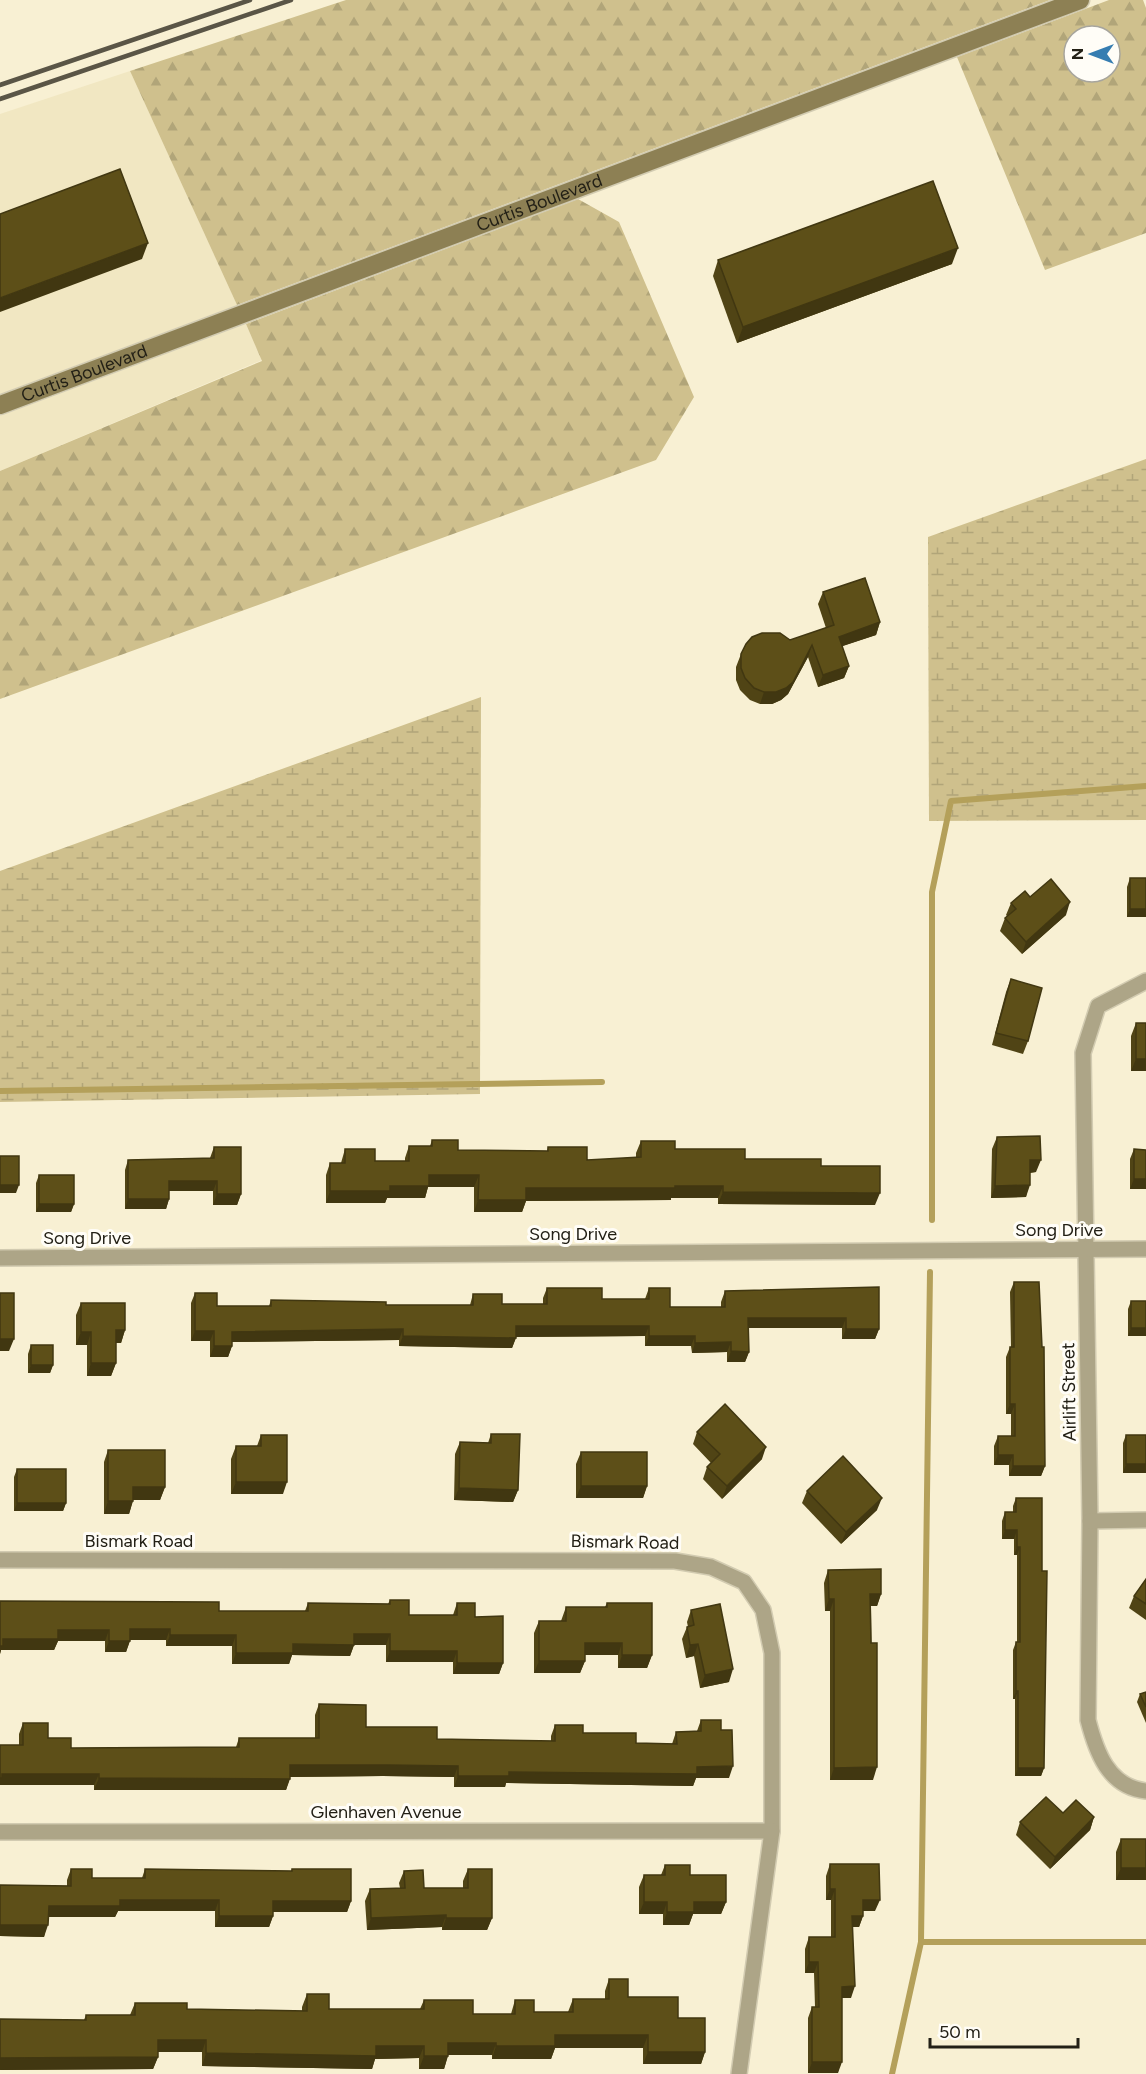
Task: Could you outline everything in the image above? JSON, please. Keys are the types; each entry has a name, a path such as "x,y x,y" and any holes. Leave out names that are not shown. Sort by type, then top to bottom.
{"street":[{"name":"Curtis Boulevard","path":"0,405 1080,0"},
{"name":"Airlift Street","path":"1146,981 1098,1006 1083,1053 1090,1521 1088,1720 1095,1748 1111,1776 1139,1790 1146,1791"},
{"name":"Song Drive","path":"0,1258 1146,1249"},
{"path":"1090,1521 1146,1520"},
{"name":"Bismark Road","path":"0,1560 675,1561 711,1567 744,1581 763,1610 772,1653 772,1831 739,2074"},
{"name":"Glenhaven Avenue","path":"0,1832 772,1831"}],"shaded area":[{"path":"130,71 237,305 0,394 0,114"},
{"path":"246,324 262,360 0,471 0,416"}],"green space":[{"path":"346,0 1050,0 237,305 130,71"},
{"path":"1109,0 1143,0 1146,8 1146,233 1045,270 957,57"},
{"path":"578,199 619,222 694,397 656,460 0,699 0,471 262,361 246,324"},
{"path":"1146,459 1146,820 929,821 928,537"},
{"path":"481,697 480,1094 0,1102 0,871"}],"building":[{"path":"120,169 148,243 0,298 0,214"},
{"path":"933,181 958,248 743,327 718,260"},
{"path":"865,578 880,622 839,637 849,666 823,675 812,645 793,682 786,688 776,692 764,692 754,688 745,678 741,668 741,654 752,637 762,633 780,633 790,640 834,625 823,592"},
{"path":"1130,878 1146,878 1146,909 1130,909"},
{"path":"1051,879 1070,902 1026,942 1005,918 1016,909 1011,903 1025,891 1030,897"},
{"path":"1011,979 1042,988 1028,1041 996,1033"},
{"path":"1136,1023 1146,1023 1146,1059 1136,1059"},
{"path":"1040,1136 1041,1160 1030,1160 1030,1185 995,1186 997,1137"},
{"path":"432,1140 458,1140 458,1150 548,1151 548,1147 587,1147 587,1160 641,1157 641,1141 675,1141 675,1149 745,1149 745,1159 821,1159 821,1166 880,1166 880,1193 723,1192 723,1186 526,1188 526,1200 478,1200 479,1175 429,1175 429,1186 390,1186 390,1191 330,1191 330,1163 345,1163 345,1149 375,1149 375,1161 409,1161 409,1146 432,1146"},
{"path":"214,1147 241,1147 241,1194 217,1194 217,1181 169,1181 169,1199 128,1199 128,1160 214,1158"},
{"path":"1134,1149 1146,1150 1146,1179 1134,1179"},
{"path":"0,1156 19,1156 19,1185 0,1185"},
{"path":"39,1175 74,1175 74,1204 39,1204"},
{"path":"1014,1282 1039,1282 1042,1347 1044,1347 1045,1466 1013,1466 1013,1455 998,1455 998,1436 1015,1436 1015,1404 1010,1404 1010,1347 1014,1347"},
{"path":"879,1287 879,1329 846,1329 846,1318 748,1318 749,1352 731,1351 731,1342 695,1343 695,1336 649,1336 649,1326 516,1326 516,1338 403,1336 403,1329 232,1332 232,1346 214,1346 214,1331 195,1331 195,1293 217,1293 217,1306 271,1306 271,1300 386,1302 386,1305 473,1305 473,1294 502,1294 502,1304 547,1304 547,1288 602,1288 602,1299 649,1299 649,1288 670,1288 670,1307 725,1307 725,1291"},
{"path":"0,1293 14,1293 14,1339 0,1339"},
{"path":"1131,1301 1146,1301 1146,1328 1131,1328"},
{"path":"81,1303 125,1303 125,1330 116,1330 116,1363 91,1363 91,1332 81,1332"},
{"path":"31,1345 53,1345 53,1365 31,1365"},
{"path":"725,1404 766,1447 727,1486 707,1467 720,1454 697,1432"},
{"path":"491,1434 520,1434 518,1490 459,1488 460,1442 491,1443"},
{"path":"261,1435 287,1435 287,1482 236,1482 236,1446 261,1446"},
{"path":"1126,1435 1146,1435 1146,1464 1126,1464"},
{"path":"108,1450 165,1450 165,1487 133,1487 133,1501 108,1501"},
{"path":"581,1452 647,1452 647,1486 581,1486"},
{"path":"843,1456 882,1498 846,1532 807,1491"},
{"path":"17,1469 66,1469 66,1503 17,1503"},
{"path":"1016,1498 1042,1498 1042,1571 1047,1571 1044,1768 1018,1768 1016,1642 1020,1642 1020,1547 1017,1547 1017,1530 1005,1530 1005,1512 1016,1512"},
{"path":"881,1569 881,1594 870,1594 871,1643 877,1643 877,1767 834,1768 834,1599 829,1599 828,1570"},
{"path":"1146,1579 1146,1604 1134,1596"},
{"path":"390,1600 409,1600 409,1615 457,1615 457,1603 475,1603 475,1617 503,1616 503,1663 457,1663 457,1651 390,1651 390,1634 354,1634 354,1645 293,1644 293,1653 236,1653 236,1635 170,1635 170,1629 130,1629 130,1641 109,1641 109,1630 58,1630 58,1639 3,1639 3,1646 0,1646 0,1601 219,1602 219,1611 308,1611 308,1603 390,1604"},
{"path":"607,1603 652,1603 652,1655 622,1655 622,1643 585,1643 585,1661 539,1661 539,1621 566,1621 566,1607 607,1607"},
{"path":"720,1604 733,1669 705,1675 698,1644 690,1645 687,1627 694,1625 691,1610"},
{"path":"1146,1692 1146,1707 1140,1694"},
{"path":"319,1704 366,1705 366,1727 437,1727 437,1739 555,1741 555,1725 583,1725 583,1733 636,1733 636,1743 677,1744 676,1732 701,1731 701,1720 721,1720 721,1730 732,1730 733,1766 697,1767 697,1774 509,1772 509,1776 458,1776 458,1766 290,1765 290,1779 99,1778 99,1774 2,1774 0,1778 0,1745 23,1745 23,1723 48,1723 48,1738 71,1738 71,1748 239,1747 239,1738 319,1738"},
{"path":"1046,1797 1063,1813 1076,1800 1094,1817 1055,1857 1020,1822"},
{"path":"1121,1839 1146,1839 1146,1868 1121,1868"},
{"path":"830,1864 879,1864 880,1900 863,1900 863,1916 852,1916 855,1986 842,1987 842,2062 812,2062 812,2007 819,2007 818,1962 809,1962 809,1937 835,1937 835,1889 830,1889"},
{"path":"665,1865 690,1865 690,1875 726,1875 726,1902 694,1902 694,1912 667,1912 667,1902 644,1902 644,1875 665,1875"},
{"path":"71,1869 92,1869 92,1878 145,1878 145,1869 292,1871 292,1869 351,1869 351,1901 273,1901 273,1916 219,1916 219,1900 120,1900 120,1906 49,1906 48,1925 0,1925 0,1885 71,1886"},
{"path":"468,1869 492,1869 492,1918 446,1918 446,1915 371,1918 370,1889 405,1888 404,1871 423,1870 424,1888 468,1888"},
{"path":"609,1979 628,1979 628,1997 678,1997 678,2018 705,2018 705,2052 648,2052 648,2035 555,2035 555,2046 448,2043 448,2056 424,2056 424,2046 376,2046 376,2056 206,2053 206,2040 158,2040 158,2057 0,2058 0,2019 86,2020 86,2015 135,2015 135,2003 187,2003 187,2009 307,2011 307,1994 329,1994 329,2009 424,2009 424,2000 473,2000 473,2014 515,2014 515,2000 534,2000 534,2012 573,2012 573,1999 609,1999"}],"waterway":[{"path":"932,1220 932,892 951,801 1146,786"},
{"path":"0,1091 602,1082"},
{"path":"892,2074 921,1942 930,1272"},
{"path":"921,1942 1146,1942"}],"railway":[{"path":"0,85 250,0"},
{"path":"0,99 291,0"}]}
